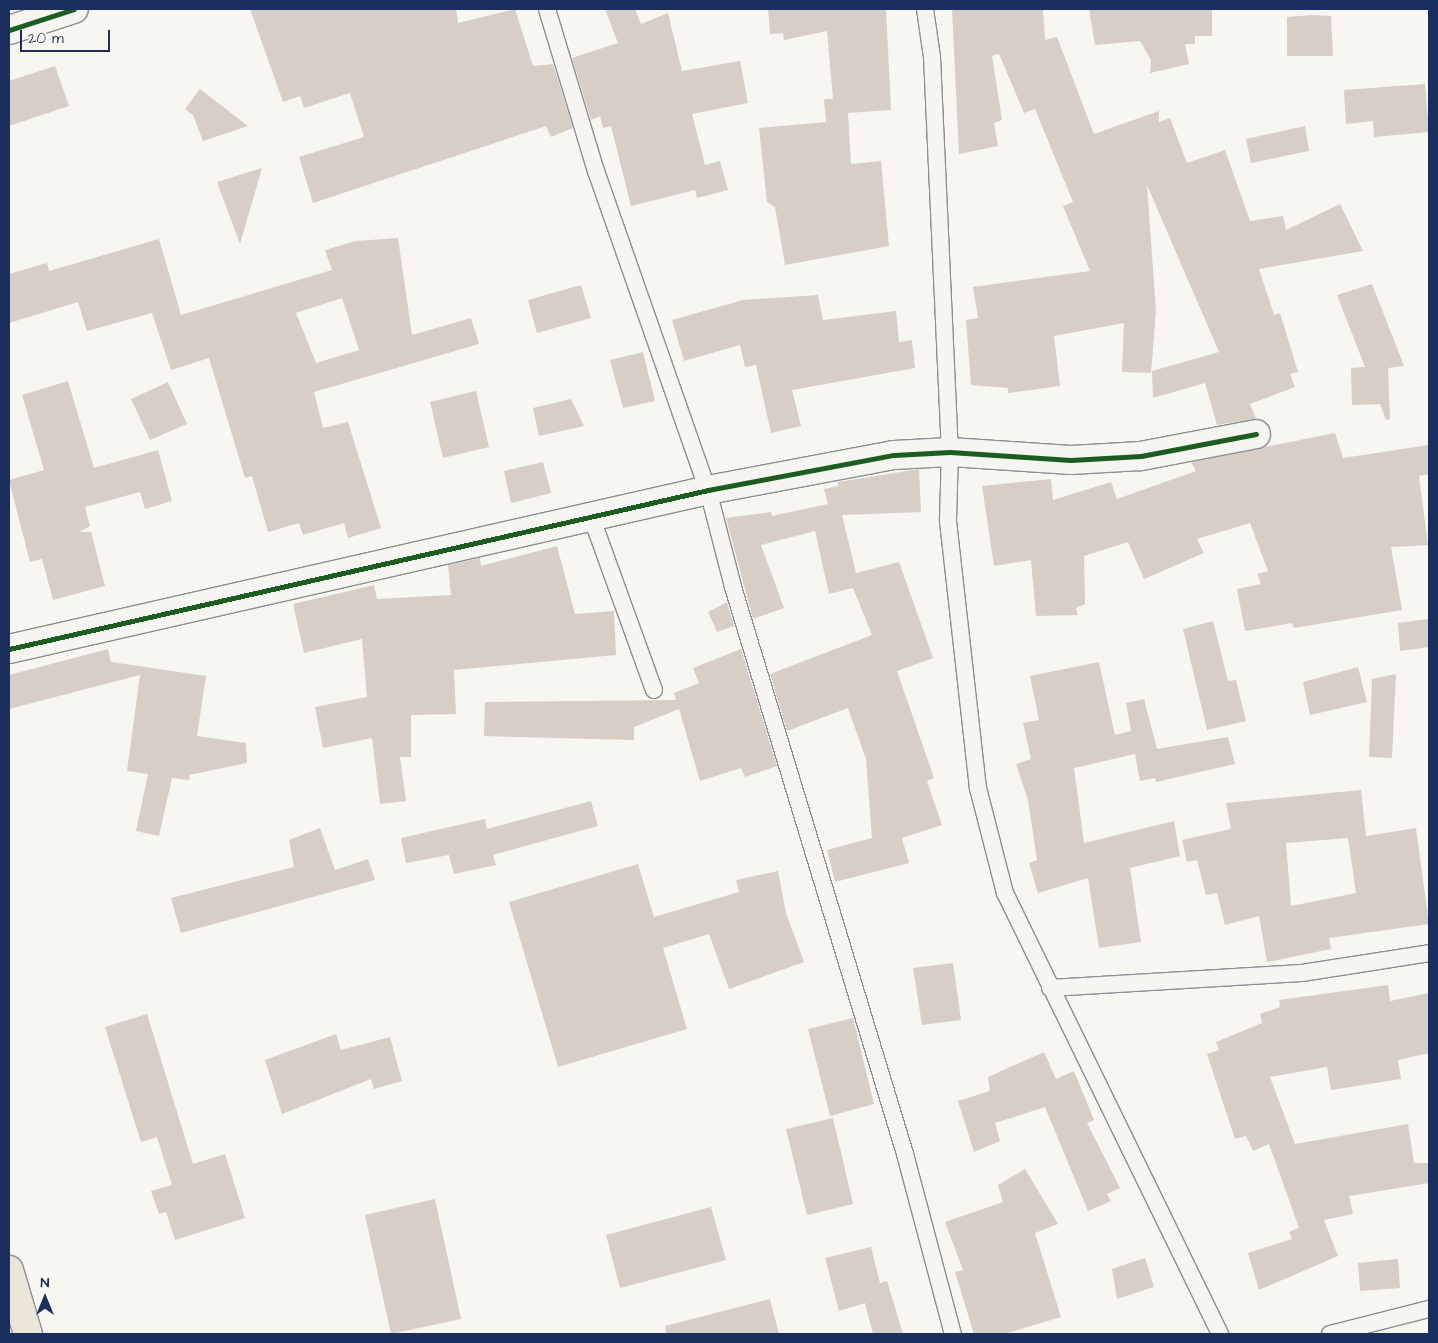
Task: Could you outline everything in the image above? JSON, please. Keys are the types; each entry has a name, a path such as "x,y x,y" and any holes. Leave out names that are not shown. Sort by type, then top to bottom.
{"main road":[{"path":"10,1276 28,1334"}],"street":[{"path":"9,30 74,9"},
{"path":"9,649 708,490 894,455 950,452 1071,460 1141,456 1256,434"}],"lane":[{"path":"547,9 596,171 708,490 733,587 905,1154 953,1334"},
{"path":"925,9 932,58 950,452 948,521 978,788 1005,893 1220,1334"},
{"path":"591,516 654,690"},
{"path":"1050,988 1302,973 1429,953"},
{"path":"1330,1334 1369,1330 1429,1309"}],"building":[{"path":"250,9 456,9 458,23 515,9 533,66 553,64 573,128 551,137 546,126 313,203 299,157 364,137 350,93 304,108 300,96 283,102"},
{"path":"605,9 635,9 641,24 668,13 682,71 740,61 748,103 692,114 705,165 720,161 728,190 697,198 695,190 631,206 611,126 603,128 600,116 591,120 572,58 618,43"},
{"path":"768,9 886,9 891,110 848,113 851,164 881,161 889,246 785,265 775,207 767,202 759,128 826,122 824,99 833,99 827,31 784,40 783,33 770,34"},
{"path":"952,9 1043,9 1045,40 1057,37 1094,134 1159,111 1159,122 1170,118 1187,163 1225,150 1250,221 1283,216 1286,230 1340,204 1363,251 1259,269 1274,315 1280,313 1298,372 1290,374 1295,387 1250,404 1256,419 1217,425 1205,383 1153,398 1152,371 1219,352 1147,185 1156,311 1151,373 1122,372 1124,323 1054,336 1060,386 1008,393 1008,388 971,385 966,320 978,318 973,287 1090,271 1063,206 1073,202 1035,109 1024,113 999,54 992,56 1002,120 994,123 998,146 959,154"},
{"path":"1089,9 1212,9 1212,36 1195,36 1195,44 1185,44 1189,64 1150,73 1151,60 1140,41 1095,45"},
{"path":"1331,16 1333,56 1287,56 1287,17"},
{"path":"55,66 69,106 9,126 9,81"},
{"path":"1425,84 1429,132 1374,137 1373,121 1346,124 1344,90"},
{"path":"200,89 248,126 203,141 193,115 185,109"},
{"path":"1305,126 1309,151 1251,163 1246,139"},
{"path":"262,168 240,244 217,182"},
{"path":"398,238 412,335 471,318 479,344 314,392 323,428 348,422 381,528 348,538 344,523 303,535 299,523 268,532 252,476 245,478 209,358 171,370 152,313 87,331 78,302 9,323 9,274 47,263 49,271 159,239 181,315 332,270 325,250 356,241","holes":["342,298 359,350 316,363 296,313"]},
{"path":"1372,284 1404,366 1388,368 1390,419 1386,420 1380,404 1352,405 1351,368 1365,367 1337,295"},
{"path":"581,285 591,318 537,333 528,300"},
{"path":"818,295 823,320 896,311 899,342 912,340 915,368 792,390 801,426 771,433 756,365 745,367 740,345 684,361 672,320 743,300"},
{"path":"643,352 655,401 623,408 610,360"},
{"path":"68,381 94,468 158,450 172,501 145,509 140,492 85,507 90,526 79,532 91,532 105,586 53,600 42,559 30,562 9,480 44,470 22,395"},
{"path":"168,382 187,424 150,440 131,399"},
{"path":"476,391 489,447 443,458 430,402"},
{"path":"571,399 584,426 539,436 533,408"},
{"path":"1335,433 1343,458 1429,445 1429,474 1419,476 1428,545 1391,547 1402,610 1294,628 1292,623 1245,631 1237,589 1261,584 1257,574 1268,571 1250,523 1197,539 1204,553 1144,579 1128,542 1084,556 1085,604 1076,608 1078,615 1036,616 1031,560 994,566 982,486 1051,479 1053,500 1111,482 1117,499 1196,471 1191,462"},
{"path":"543,462 551,493 511,503 504,471"},
{"path":"919,469 921,512 842,515 856,573 899,562 933,658 897,671 934,778 927,781 942,825 902,838 909,863 835,882 827,850 872,838 866,759 848,708 787,731 770,674 872,635 853,588 829,594 815,531 761,545 784,608 753,619 726,518 771,512 772,516 828,504 824,489 838,486 838,482"},
{"path":"557,546 575,614 614,611 616,655 454,670 456,714 411,715 411,757 400,757 406,801 380,804 372,738 323,748 315,707 367,697 362,639 304,653 293,604 374,585 377,599 451,595 448,565 480,558 481,566"},
{"path":"727,602 734,626 717,632 708,612"},
{"path":"1429,619 1429,647 1400,651 1398,623"},
{"path":"1213,621 1228,681 1236,680 1246,721 1207,730 1183,629"},
{"path":"108,649 111,662 206,676 197,736 246,743 247,763 189,775 190,780 172,778 159,836 136,831 148,774 127,771 140,675 9,709 9,675"},
{"path":"741,649 777,766 745,777 741,768 700,781 679,709 634,727 634,740 484,736 485,702 676,700 674,693 699,683 693,668"},
{"path":"1099,662 1115,735 1131,731 1126,703 1144,699 1157,749 1228,737 1235,764 1156,782 1155,778 1140,781 1135,754 1074,768 1084,843 1174,821 1180,856 1130,868 1141,942 1099,948 1088,878 1038,893 1029,863 1037,860 1028,800 1016,764 1031,759 1023,723 1039,720 1030,676"},
{"path":"1358,667 1367,702 1310,715 1303,682"},
{"path":"1396,674 1392,758 1369,757 1372,679"},
{"path":"1361,790 1366,836 1416,828 1429,924 1329,938 1331,949 1267,962 1259,916 1225,925 1217,893 1206,895 1197,860 1187,862 1182,840 1231,829 1226,803","holes":["1348,838 1356,893 1291,906 1286,843"]},
{"path":"591,801 598,826 493,855 496,865 454,874 449,855 406,863 401,838 485,819 487,829"},
{"path":"320,828 335,870 368,859 375,880 181,933 171,898 294,867 289,840"},
{"path":"638,864 654,917 739,892 736,880 778,871 786,913 804,962 729,989 709,934 663,948 687,1029 558,1067 509,902"},
{"path":"953,963 961,1020 922,1025 913,968"},
{"path":"1388,985 1390,1001 1429,993 1429,1053 1398,1060 1401,1079 1331,1090 1327,1067 1270,1077 1295,1144 1408,1124 1414,1163 1429,1163 1429,1183 1349,1196 1353,1214 1324,1220 1338,1256 1259,1290 1248,1253 1292,1239 1289,1232 1299,1228 1269,1144 1253,1151 1246,1136 1235,1139 1207,1054 1219,1050 1216,1042 1262,1023 1260,1014 1280,1007 1279,1000"},
{"path":"147,1014 193,1164 225,1154 245,1218 175,1240 166,1212 159,1214 151,1191 172,1185 157,1137 141,1142 105,1027"},
{"path":"853,1018 874,1104 830,1116 808,1029"},
{"path":"336,1034 341,1050 390,1037 402,1081 374,1089 371,1079 282,1114 265,1060"},
{"path":"1044,1052 1056,1079 1074,1071 1094,1120 1087,1123 1120,1188 1107,1194 1111,1201 1088,1211 1045,1107 995,1123 1000,1141 974,1152 958,1101 990,1091 988,1077"},
{"path":"833,1118 853,1204 807,1215 786,1129"},
{"path":"1025,1169 1058,1224 1035,1233 1061,1317 1004,1334 974,1334 955,1272 963,1270 945,1222 1003,1202 998,1185"},
{"path":"435,1199 461,1319 391,1334 365,1215"},
{"path":"711,1207 726,1260 620,1288 606,1235"},
{"path":"871,1247 880,1283 887,1281 903,1334 873,1334 865,1303 839,1311 825,1258"},
{"path":"1145,1258 1154,1287 1117,1299 1112,1269"},
{"path":"1398,1259 1400,1288 1360,1291 1358,1263"},
{"path":"770,1299 779,1334 666,1334 665,1326"}],"cycle path":[{"path":"9,30 74,9"},
{"path":"9,649 708,490 894,455 950,452 1071,460 1141,456 1256,434"}]}
